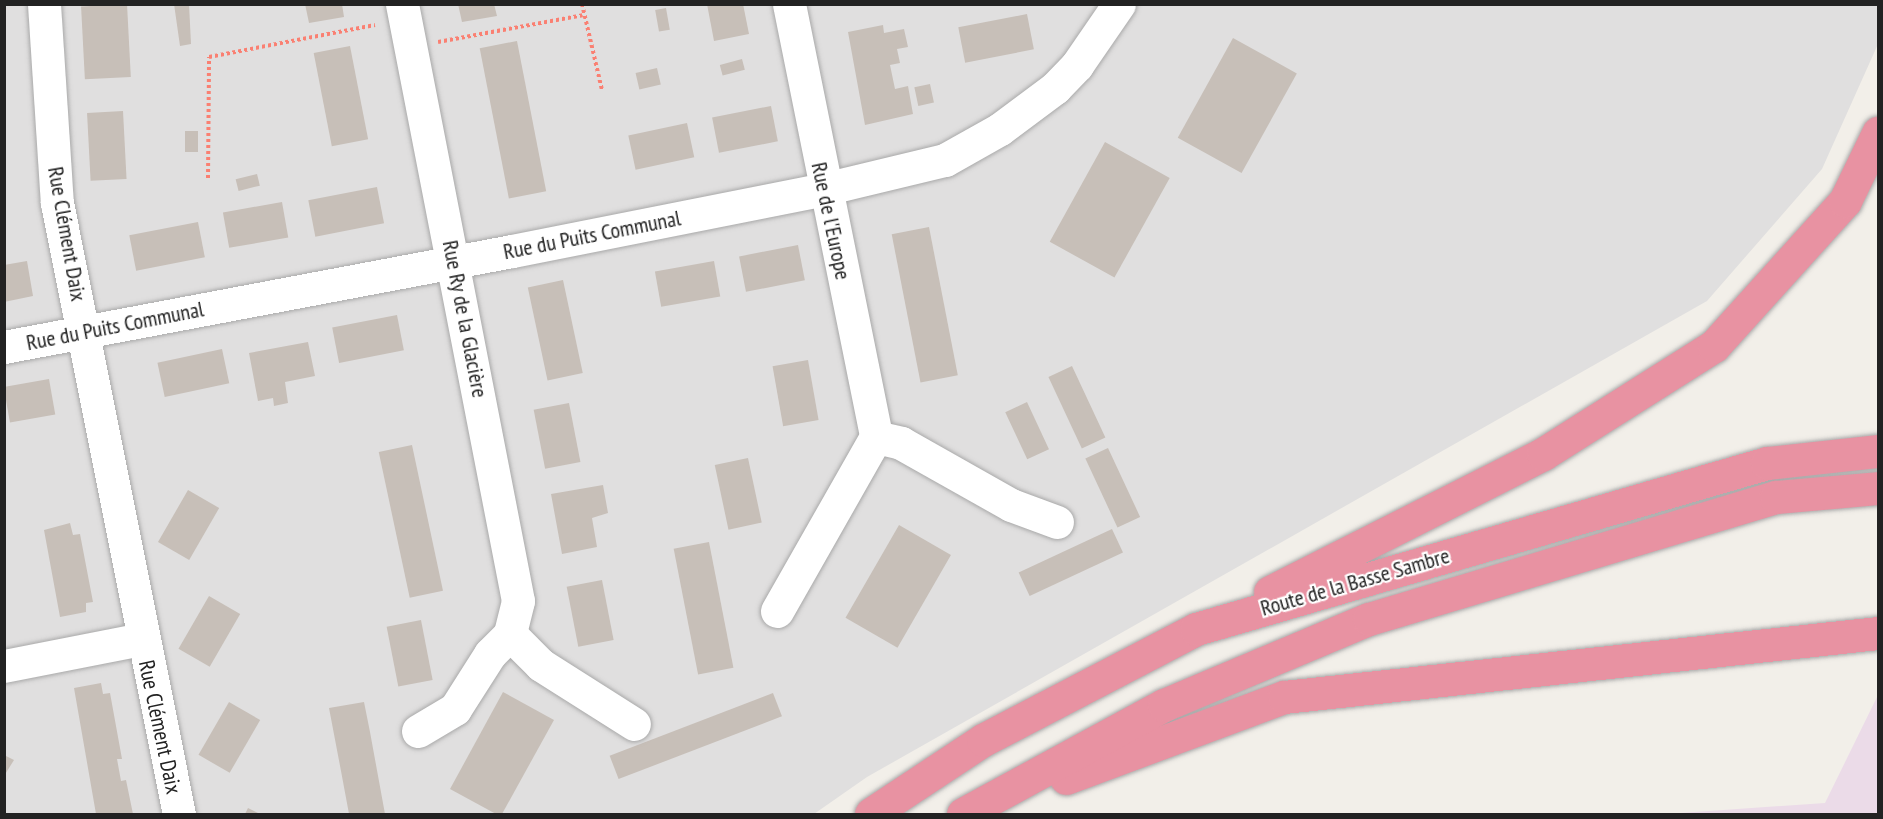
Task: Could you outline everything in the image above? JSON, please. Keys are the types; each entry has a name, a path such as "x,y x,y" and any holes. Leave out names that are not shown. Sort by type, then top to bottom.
{"highway":[{"path":"1196,629 1543,454 1714,346 1845,201 1878,133"},
{"name":"Route de la Basse Sambre","path":"871,814 983,740 1196,629 1767,463 1878,452"},
{"name":"Route de la Basse Sambre","path":"964,814 1164,705 1369,619 1776,497 1878,488"},
{"path":"964,814 1284,697 1878,633"}],"street":[{"name":"Rue Clément Daix","path":"44,4 57,203 85,331 141,639 179,814"},
{"name":"Rue de l'Europe","path":"789,4 824,189 876,437"},
{"name":"Rue du Puits Communal","path":"4,347 824,189 945,160 1000,129 1055,88 1077,65 1119,4"},
{"name":"Rue Ry de la Glacière","path":"406,24 518,601 510,634"},
{"path":"777,611 876,437 901,443 1011,505 1058,522"},
{"path":"418,731 455,709 490,654 510,634 541,665 634,724"},
{"name":"Rue Clément Daix","path":"4,666 141,639"}],"path":[{"path":"582,4 602,90"},
{"path":"207,178 210,57 406,24 584,15"}],"shaded area":[{"path":"5,5 1878,5 1878,44 1822,169 1707,301 867,777 814,814 5,814"},
{"path":"1878,695 1878,814 1666,814 1825,803"}],"building":[{"path":"127,4 131,77 85,79 81,6"},
{"path":"174,4 189,4 191,44 180,46"},
{"path":"305,4 342,4 344,17 309,23"},
{"path":"458,4 494,4 497,16 462,22"},
{"path":"707,4 743,4 749,34 714,41"},
{"path":"666,8 670,30 659,32 655,10"},
{"path":"1027,14 1034,49 965,63 958,27"},
{"path":"883,25 884,33 904,29 908,47 897,49 900,63 890,65 895,89 908,86 913,114 865,125 848,32"},
{"path":"1233,38 1297,73 1242,173 1178,138"},
{"path":"517,41 546,191 509,198 480,48"},
{"path":"350,46 368,139 332,146 314,53"},
{"path":"742,59 745,70 723,76 720,65"},
{"path":"657,68 661,85 639,90 636,73"},
{"path":"930,84 934,103 918,106 914,87"},
{"path":"771,106 778,141 719,153 712,117"},
{"path":"123,111 127,179 91,181 87,113"},
{"path":"687,123 694,157 636,170 628,135"},
{"path":"185,131 198,131 198,152 185,152"},
{"path":"1105,142 1170,178 1114,278 1050,242"},
{"path":"257,174 260,186 239,191 236,179"},
{"path":"377,187 384,223 315,237 308,200"},
{"path":"282,202 288,237 229,248 223,212"},
{"path":"198,222 205,257 136,271 129,235"},
{"path":"929,227 958,375 921,382 892,234"},
{"path":"798,245 805,280 746,292 739,256"},
{"path":"27,261 33,296 4,302 4,265"},
{"path":"714,261 720,296 661,307 655,271"},
{"path":"563,280 583,373 548,380 528,287"},
{"path":"397,315 404,350 339,363 332,328"},
{"path":"308,342 315,376 285,382 288,403 274,406 273,398 258,401 249,353"},
{"path":"222,349 229,383 165,397 157,363"},
{"path":"808,360 819,420 783,426 773,366"},
{"path":"1072,366 1105,438 1082,449 1048,377"},
{"path":"49,379 55,414 10,422 4,387"},
{"path":"1027,402 1049,449 1027,459 1005,412"},
{"path":"569,403 580,462 545,469 534,410"},
{"path":"412,445 443,591 410,598 379,452"},
{"path":"1108,448 1140,517 1117,527 1085,459"},
{"path":"748,458 762,523 728,530 715,465"},
{"path":"603,485 608,513 592,518 597,547 562,554 551,494"},
{"path":"188,490 219,508 189,560 158,542"},
{"path":"70,523 73,535 80,534 93,602 86,603 86,612 60,617 44,530"},
{"path":"899,525 951,555 897,648 846,618"},
{"path":"1112,529 1123,553 1030,596 1019,573"},
{"path":"709,542 733,668 698,675 674,549"},
{"path":"602,580 614,640 578,647 567,587"},
{"path":"209,596 240,614 210,667 178,649"},
{"path":"421,620 433,680 398,687 387,627"},
{"path":"101,683 103,694 110,693 122,759 117,759 121,781 126,780 133,814 96,814 74,688"},
{"path":"503,692 554,720 502,814 496,814 450,789"},
{"path":"773,693 782,716 619,779 610,756"},
{"path":"229,702 260,720 230,773 198,755"},
{"path":"364,702 385,814 349,814 329,708"},
{"path":"4,755 14,760 4,776"},
{"path":"248,808 260,814 245,814"}]}
